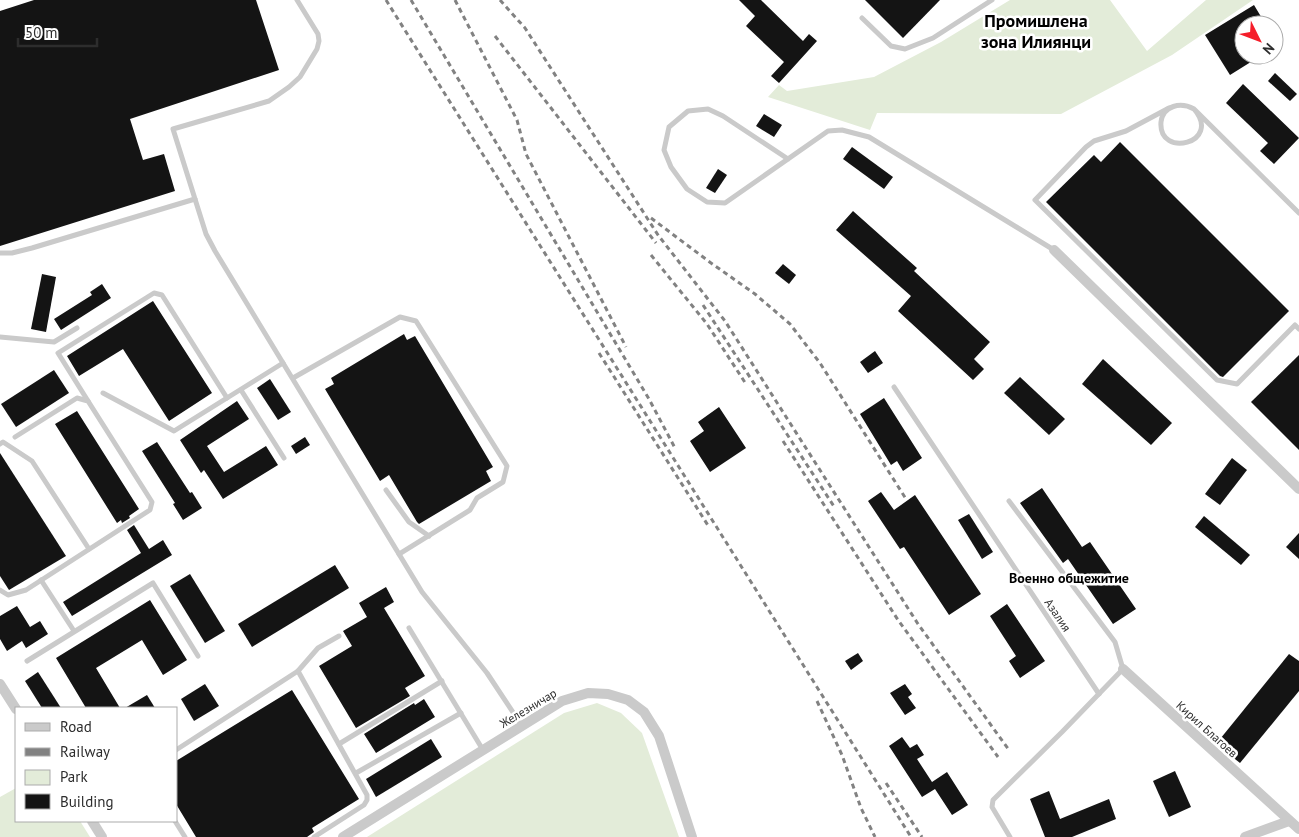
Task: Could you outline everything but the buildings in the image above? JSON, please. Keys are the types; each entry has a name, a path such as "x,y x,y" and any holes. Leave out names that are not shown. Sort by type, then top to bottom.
{"street":[{"path":"1054,250 1299,489"},
{"name":"Кирил Благоев","path":"1123,669 1299,829"},
{"path":"0,684 15,707"},
{"name":"Железничар","path":"343,837 562,701 588,692 608,694 628,700 644,712 659,736 692,837"},
{"path":"1245,837 1289,821"},
{"path":"93,822 102,837"}],"lane":[{"path":"297,0 318,34 317,49 300,77 290,87 269,100 173,129 206,234 215,251 422,592 487,674 522,726"},
{"path":"862,18 891,46 905,49 933,38 992,0"},
{"path":"1299,213 1194,108 1177,104 1126,131 1094,141 1035,200 1217,380 1237,384 1295,325 1299,329"},
{"path":"1169,108 1161,122 1162,131 1166,138 1180,144 1188,143 1195,139 1199,133 1201,120 1194,108"},
{"path":"788,159 723,116 708,109 688,111 669,127 664,150 671,167 687,189 707,202 725,202 788,159 828,131 842,130 869,137 1054,250"},
{"path":"0,253 12,253 32,248 195,199"},
{"path":"0,590 8,595 26,590 150,510 152,502 58,353 154,293 162,295 227,398"},
{"path":"292,378 400,317 416,321 507,466 503,482 477,498 470,510 399,554"},
{"path":"0,338 54,342 77,328"},
{"path":"103,393 174,431 283,363"},
{"name":"Азалия","path":"894,387 1099,694"},
{"path":"241,390 284,458"},
{"path":"15,437 76,398 88,401"},
{"path":"0,444 3,442 32,461 89,549"},
{"path":"386,490 409,522 429,536"},
{"path":"1010,501 1115,642 1123,669 993,800 992,807 1010,837"},
{"path":"42,580 74,631"},
{"path":"27,660 153,583 198,656"},
{"path":"409,628 483,750"},
{"path":"178,749 298,671 318,648 339,636"},
{"path":"298,671 367,795 367,800 364,804 314,837"},
{"path":"338,744 442,681"},
{"path":"356,773 461,713"},
{"path":"176,822 185,837"}],"green space":[{"path":"1010,0 1110,0 1147,51 1206,0 1253,0 1172,55 1061,114 877,113 870,130 768,97 779,85 787,91 874,77 941,42"},
{"path":"597,703 621,713 642,733 679,837 367,837 564,713"},
{"path":"15,789 15,822 81,822 90,837 0,837 0,797"}],"railway":[{"path":"386,0 911,837"},
{"path":"411,0 649,399 675,448"},
{"path":"455,0 517,120 526,154 626,347"},
{"path":"500,0 525,28 658,235 725,321 918,624 1009,750"},
{"path":"495,36 656,243"},
{"path":"651,218 755,294 790,324 820,363 906,499"},
{"path":"651,255 707,324 746,384"},
{"path":"703,305 835,508"},
{"path":"599,353 709,527"},
{"path":"783,441 898,620 998,757"},
{"path":"817,701 842,755 861,808 875,837"},
{"path":"886,783 922,837"}],"district":[{"name":"Промишлена зона Илиянци","path":"1036,30"},
{"name":"Военно общежитие","path":"1069,578"}]}
